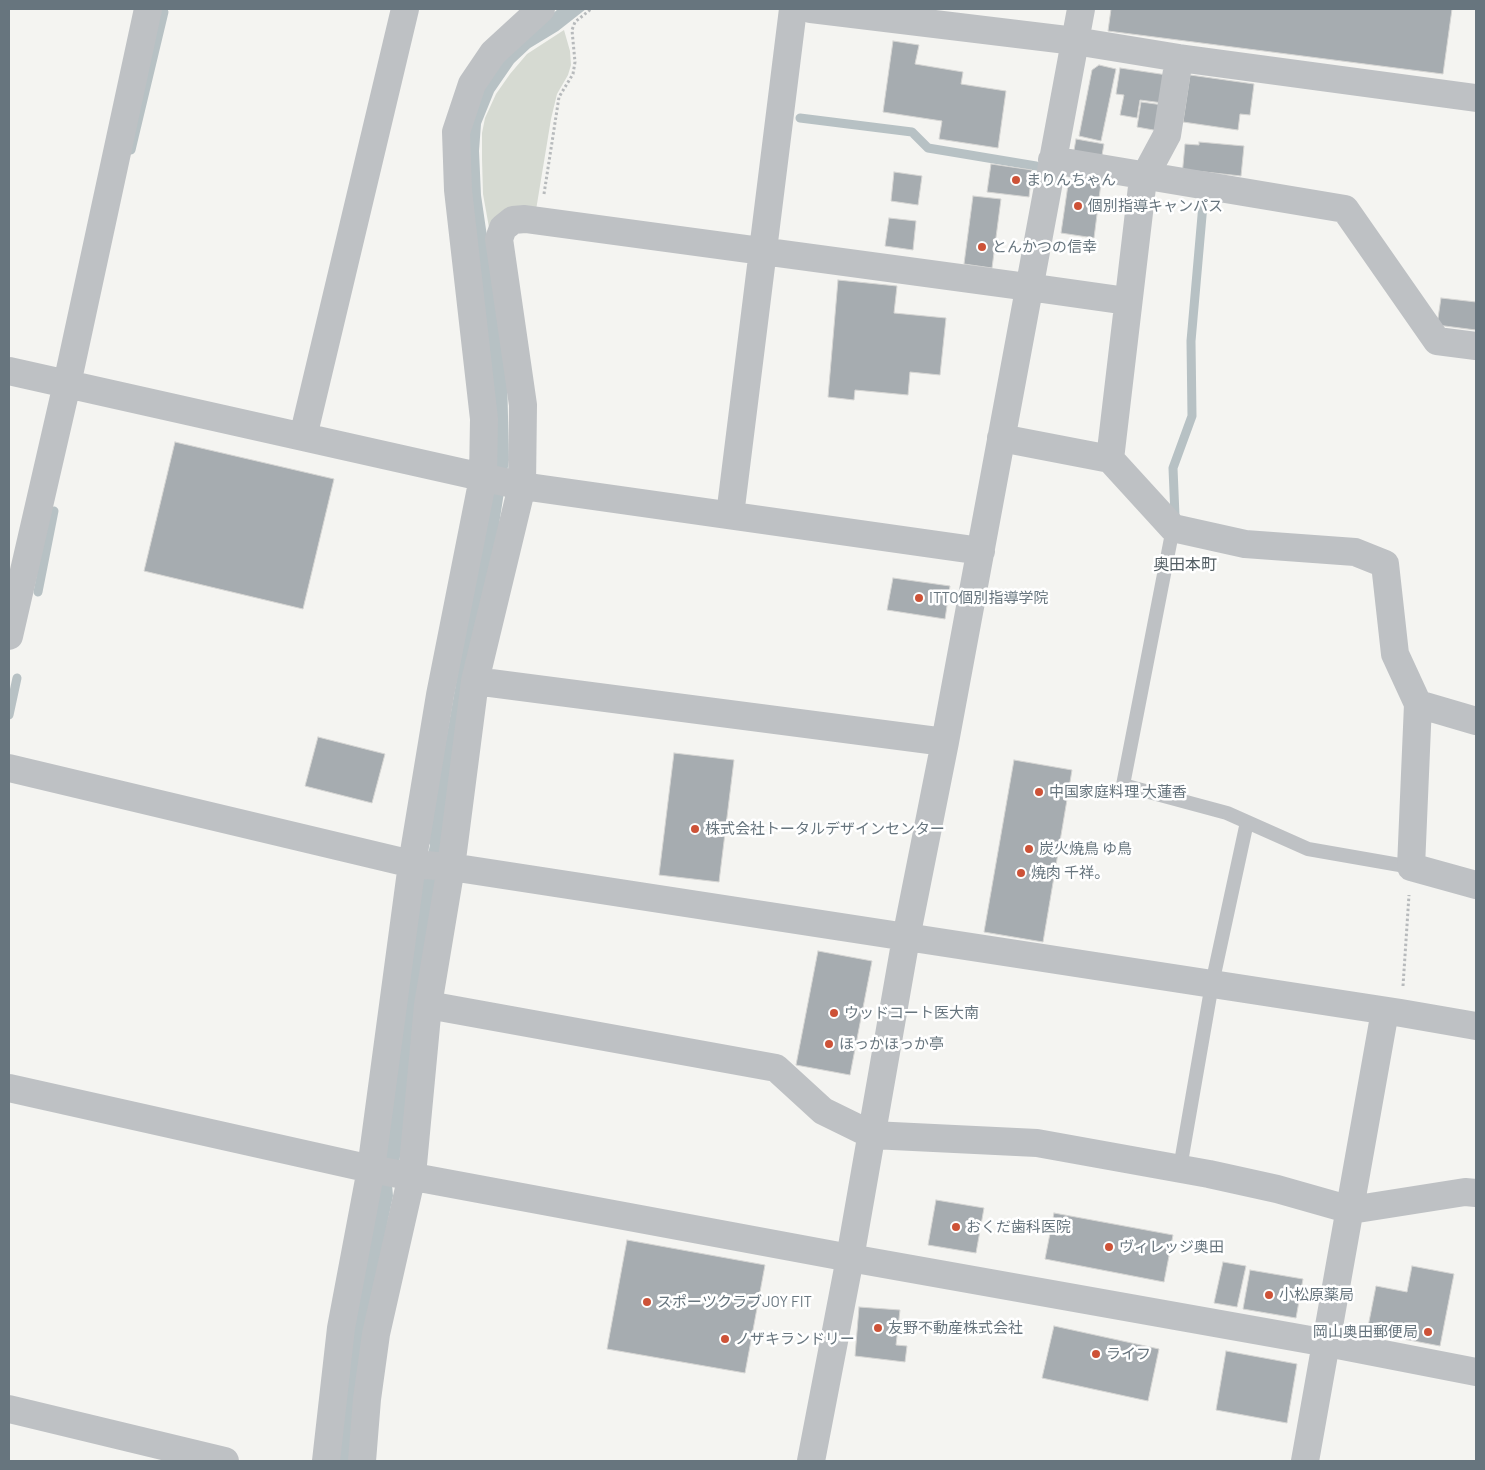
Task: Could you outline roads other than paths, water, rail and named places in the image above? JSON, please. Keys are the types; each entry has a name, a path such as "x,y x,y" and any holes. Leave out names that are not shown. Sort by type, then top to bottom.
{"street":[{"path":"9,636 148,9"},
{"path":"303,437 405,9"},
{"path":"326,1461 340,1328 371,1169 412,864 440,695 483,478 484,419 458,190 456,132 472,84 493,53 538,9"},
{"path":"730,515 793,9"},
{"path":"810,9 1075,40 1179,58 1476,98"},
{"path":"811,1461 850,1258 906,938 945,742 1081,9"},
{"path":"1110,459 1142,186 1145,176 1167,136 1179,58"},
{"path":"1052,160 1345,209 1437,341 1476,346"},
{"path":"362,1461 366,1399 376,1334 412,1176 428,1005 450,867 475,681 522,486 523,404 499,240 503,228 513,220 540,221 1128,302"},
{"path":"9,371 522,486 981,550"},
{"path":"1000,438 1110,459 1173,528 1245,544 1355,552 1385,564 1395,654 1418,704 1411,867 1476,885"},
{"path":"475,681 945,742"},
{"path":"1418,704 1476,721"},
{"path":"9,768 412,864 450,867 1476,1026"},
{"path":"428,1005 776,1068 823,1111 872,1135 1037,1143 1180,1168 1277,1189 1351,1210 1465,1192 1476,1192"},
{"path":"1305,1461 1351,1210 1393,1012"},
{"path":"9,1088 371,1169 850,1258 1327,1343 1476,1372"},
{"path":"9,1409 150,1452 225,1461"}],"lane":[{"path":"1173,528 1123,785 1227,813 1308,849 1411,867"},
{"path":"1180,1168 1212,984 1246,822"}],"waterway":[{"path":"131,150 164,12"},
{"path":"800,118 912,132 928,148 1036,166"},
{"path":"1175,516 1173,468 1192,416 1191,341 1204,193"},
{"path":"38,592 54,511"},
{"path":"9,715 17,678"}],"place":[{"name":"まりんちゃん","path":"1016,180"},
{"name":"個別指導キャンパス","path":"1078,206"},
{"name":"とんかつの信幸","path":"982,247"},
{"name":"ITTO個別指導学院","path":"919,598"},
{"name":"中国家庭料理 大蓮香","path":"1039,792"},
{"name":"株式会社トータルデザインセンター","path":"695,829"},
{"name":"炭火焼鳥 ゆ鳥","path":"1029,849"},
{"name":"焼肉 千祥。","path":"1021,873"},
{"name":"ウッドコート医大南","path":"834,1013"},
{"name":"ほっかほっか亭","path":"829,1044"},
{"name":"おくだ歯科医院","path":"956,1227"},
{"name":"ヴィレッジ奥田","path":"1109,1247"},
{"name":"小松原薬局","path":"1269,1295"},
{"name":"スポーツクラブJOY FIT","path":"647,1302"},
{"name":"友野不動産株式会社","path":"878,1328"},
{"name":"岡山奥田郵便局","path":"1428,1332"},
{"name":"ノザキランドリー","path":"725,1339"},
{"name":"ライフ","path":"1096,1354"}],"district":[{"name":"奥田本町","path":"1185,565"}]}
